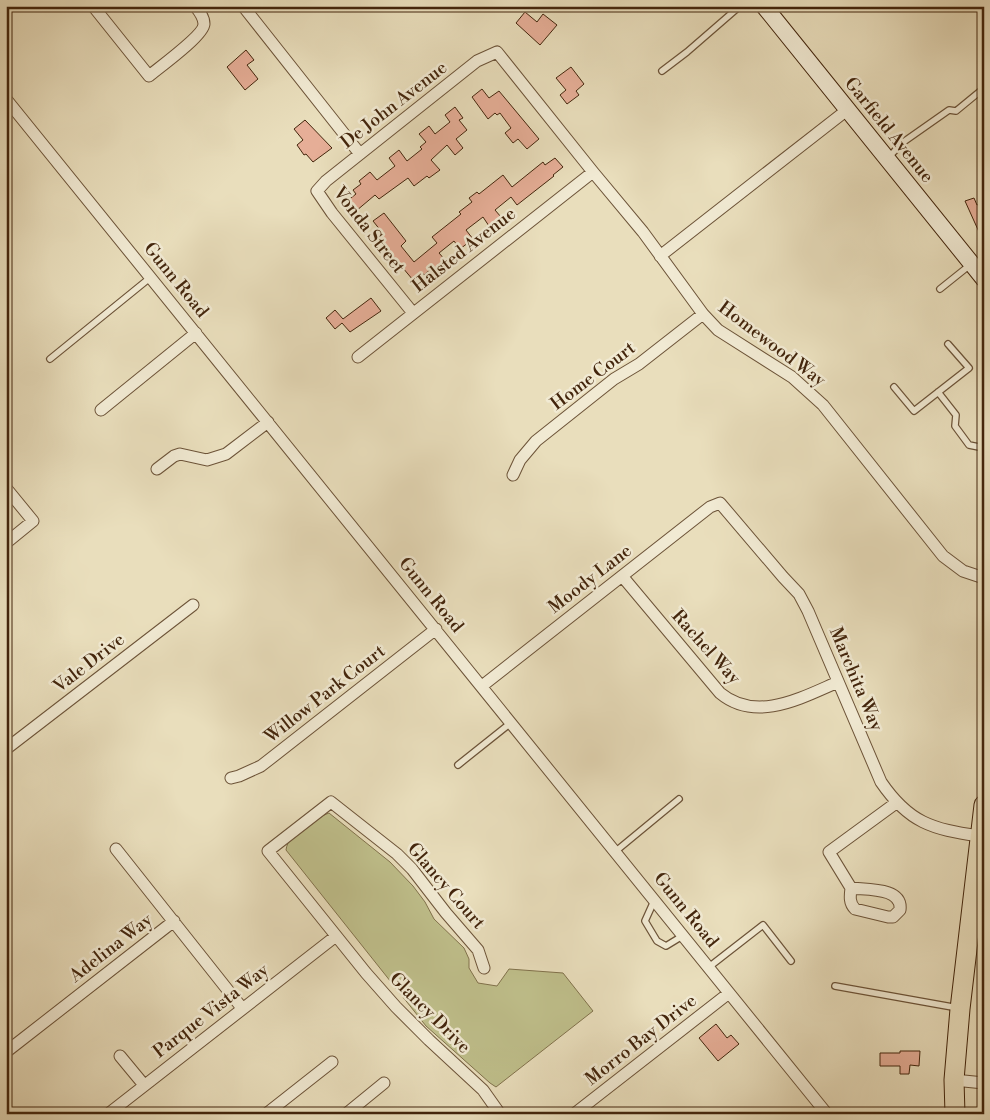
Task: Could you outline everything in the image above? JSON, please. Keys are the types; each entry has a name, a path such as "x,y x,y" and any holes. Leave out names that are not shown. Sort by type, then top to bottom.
{"main road":[{"path":"955,1114 954,1080 960,1009 984,805"}],"street":[{"path":"93,6 150,76 200,34 204,18 195,6"},
{"path":"243,6 360,154"},
{"name":"Garfield Avenue","path":"771,9 847,110 984,279"},
{"name":"De John Avenue","path":"317,191 326,181 477,61 497,52"},
{"name":"Homewood Way","path":"497,52 643,232 703,314 718,330 792,377 808,390 823,405 943,556 963,571 984,578"},
{"name":"Gunn Road","path":"6,98 827,1114"},
{"path":"660,256 847,110"},
{"name":"Halsted Avenue","path":"358,357 593,172"},
{"name":"Vonda Street","path":"317,191 332,213 413,313"},
{"name":"Home Court","path":"513,475 520,460 536,441 614,379 639,364 703,314"},
{"path":"101,410 196,333"},
{"path":"157,469 174,456 180,454 207,460 218,458 268,422"},
{"path":"6,488 34,521 6,543"},
{"name":"Moody Lane","path":"482,686 710,507 720,503"},
{"name":"Marchita Way","path":"720,503 799,594 881,782 896,803 908,813 930,826 979,836"},
{"name":"Rachel Way","path":"622,576 720,693 732,701 745,707 768,707 808,695 838,682"},
{"name":"Vale Drive","path":"6,748 193,605"},
{"name":"Willow Park Court","path":"231,778 261,766 436,629"},
{"name":"Glancy Court","path":"336,936 268,851 331,802 397,854 412,869 478,950 484,968"},
{"path":"851,888 829,852 896,803"},
{"path":"116,849 174,921"},
{"name":"Adelina Way","path":"6,1052 174,921 242,1008"},
{"name":"Parque Vista Way","path":"108,1114 336,936"},
{"name":"Glancy Drive","path":"336,936 396,1007 483,1090 500,1114"},
{"name":"Morro Bay Drive","path":"574,1114 729,993"},
{"path":"120,1056 144,1085"},
{"path":"266,1114 332,1062"},
{"path":"954,1080 984,1083"},
{"path":"346,1114 384,1083"}],"lane":[{"path":"662,71 740,6"},
{"path":"887,159 902,144 949,110 956,111 984,88"},
{"path":"940,289 972,264"},
{"path":"50,358 151,277"},
{"path":"894,386 914,411 969,368 948,344"},
{"path":"938,392 956,415 955,426 969,445 984,448"},
{"path":"458,765 512,722"},
{"path":"616,851 679,799"},
{"path":"654,899 646,921 657,941 666,946 684,935"},
{"path":"710,967 763,925 791,961"},
{"path":"835,986 960,1009"}],"green space":[{"path":"329,813 390,862 413,886 425,902 434,919 464,948 469,959 469,968 478,983 497,986 509,969 563,973 593,1011 496,1087 490,1083 426,1026 286,850 291,837 309,823"}],"building":[{"path":"525,12 537,22 543,14 557,25 540,45 516,23"},
{"path":"246,50 254,60 247,65 258,79 245,90 227,67"},
{"path":"571,67 584,84 576,91 579,95 567,104 560,95 566,90 556,78"},
{"path":"482,89 489,98 499,91 539,139 527,149 518,139 513,143 505,133 511,128 500,113 497,115 495,113 488,119 472,97"},
{"path":"455,107 463,118 459,120 467,130 456,139 463,148 455,155 447,145 431,160 440,170 429,178 427,176 414,186 408,178 379,199 375,195 356,211 347,201 356,194 353,190 361,184 359,181 370,172 377,180 395,166 389,158 399,150 407,161 422,149 420,147 426,142 419,134 429,126 435,134 450,122 445,115"},
{"path":"305,120 332,148 313,162 306,154 304,155 297,145 303,140 294,129"},
{"path":"555,158 563,167 554,176 517,205 511,197 495,210 501,217 489,226 483,217 466,230 473,239 460,249 454,241 439,253 446,261 434,270 432,268 424,275 422,272 413,280 382,243 384,242 378,235 381,231 373,221 384,213 406,241 401,246 414,262 437,243 432,237 461,214 459,212 472,202 469,198 477,192 479,194 503,175 512,187 543,162 545,165"},
{"path":"974,198 977,205 984,202 984,243 965,201"},
{"path":"371,298 381,311 350,332 342,323 335,329 326,318 335,310 343,319"},
{"path":"716,1024 727,1038 731,1035 739,1044 718,1061 699,1038"},
{"path":"900,1051 920,1051 919,1066 910,1065 909,1074 900,1074 900,1066 880,1066 880,1053 900,1053"}]}
